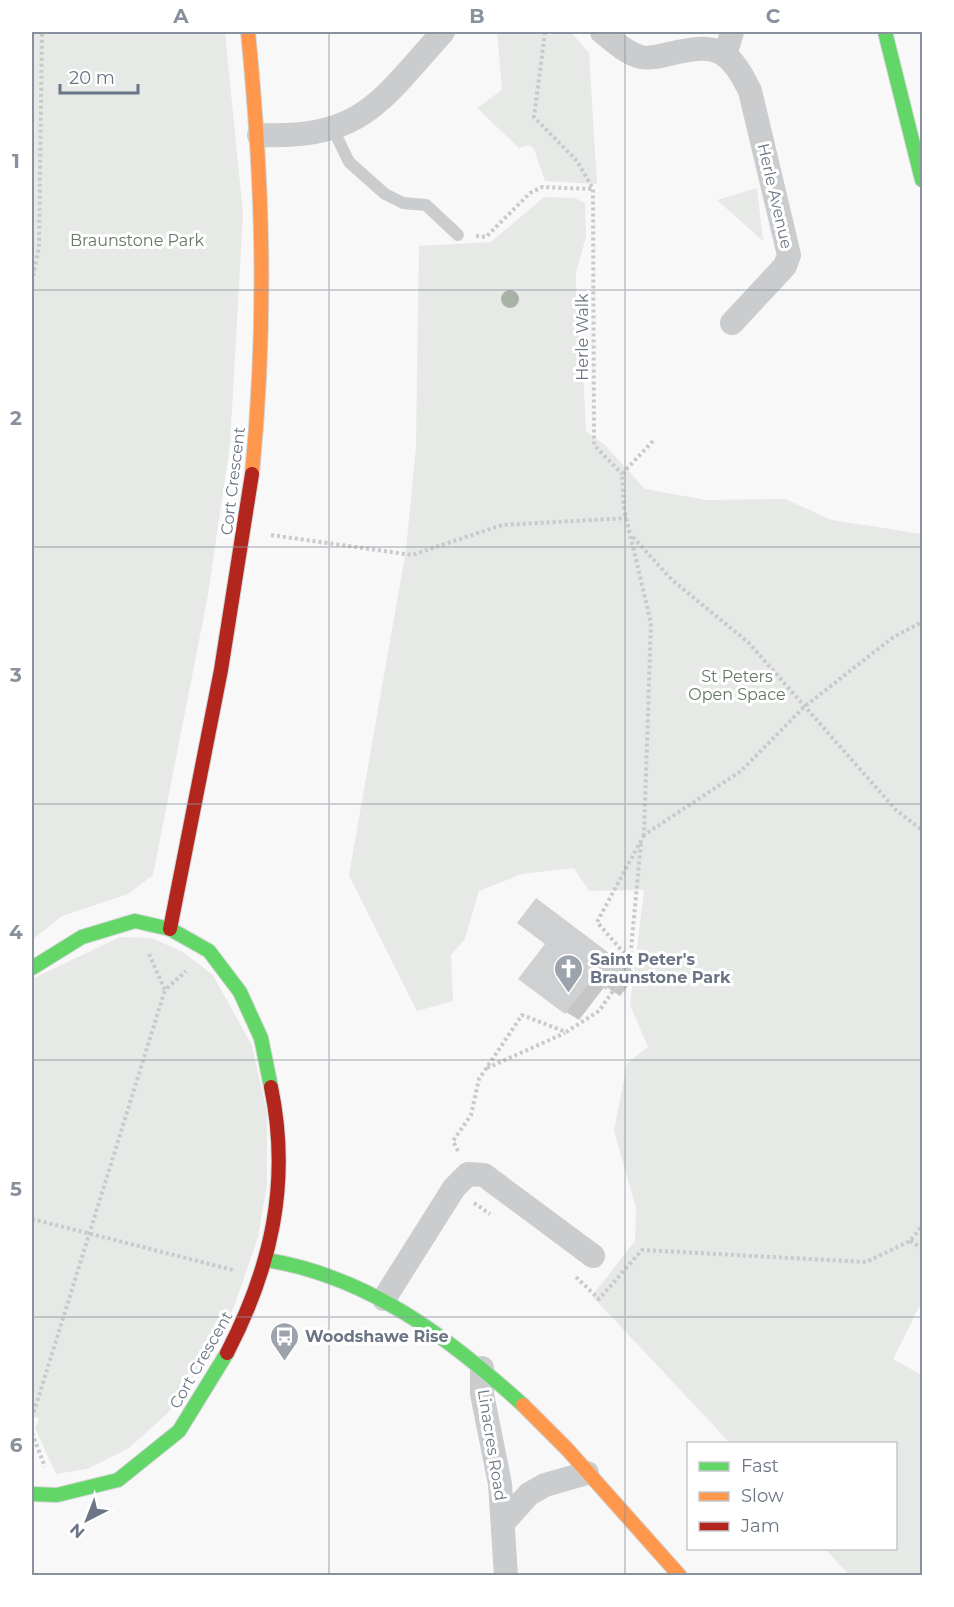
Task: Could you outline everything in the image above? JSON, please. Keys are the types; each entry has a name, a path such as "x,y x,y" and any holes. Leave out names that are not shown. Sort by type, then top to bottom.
{"street":[{"name":"Cort Crescent","path":"170,929 219,687 244,531 258,408 263,292 259,135 248,32"},
{"path":"259,135 298,136 333,129 364,115 402,80 443,32"},
{"path":"602,32 617,45 642,57 709,48 725,56 732,32"},
{"path":"885,32 909,109 922,180"},
{"name":"Herle Avenue","path":"725,56 739,70 750,91 789,255 785,266 732,323"},
{"name":"Cort Crescent","path":"32,968 82,937 135,921 170,929 208,951 240,992 261,1038 276,1111 279,1185 267,1260 244,1321 224,1360 179,1431 118,1480 57,1496 32,1494"},
{"path":"384,1299 454,1188 468,1174 484,1175 593,1256"},
{"path":"267,1260 340,1278 384,1299 482,1368 587,1473 680,1575"},
{"name":"Linacres Road","path":"482,1368 482,1394 500,1484 506,1575"},
{"name":"Linacres Road","path":"504,1522 529,1494 544,1485 587,1473"}],"lane":[{"path":"333,129 349,162 385,194 403,203 426,205 458,235"}],"path":[{"path":"32,282 39,247 42,32"},
{"name":"Herle Walk","path":"545,32 534,117 577,161 593,189 594,445 622,474"},
{"path":"458,235 486,237 530,192 542,187 593,189"},
{"path":"486,1068 566,1032 599,1011 629,968 643,837 651,623 627,518 622,474 653,441"},
{"path":"244,531 412,555 502,525 627,518"},
{"path":"632,537 672,580 748,642 896,810 922,830"},
{"path":"630,960 597,922 643,837 741,771 804,707 892,638 922,622"},
{"path":"32,1418 165,990"},
{"path":"468,1174 453,1141 471,1115 479,1079 522,1015 566,1032"},
{"path":"465,1212 472,1202 491,1215"},
{"path":"32,1219 91,1232 260,1277"},
{"path":"574,1276 599,1299 642,1250 866,1262 910,1241 922,1226"},
{"path":"910,1241 922,1248"}],"green space":[{"name":"Braunstone Park","path":"32,32 225,32 243,214 230,444 208,595 153,875 128,894 62,916 32,940"},
{"path":"497,32 537,32 550,35 557,32 571,32 589,53 597,184 545,181 534,149 529,145 519,148 477,108 502,90"},
{"path":"757,188 763,241 717,200"},
{"name":"St Peters Open Space","path":"544,197 575,198 585,203 586,237 576,273 576,324 582,347 586,431 605,445 645,489 706,500 785,499 832,520 922,534 922,1301 893,1359 922,1375 922,1575 849,1575 826,1550 897,1550 897,1442 729,1442 592,1296 635,1241 636,1208 614,1131 627,1063 648,1047 630,1005 644,890 589,891 574,868 522,874 479,891 465,939 451,955 453,1001 417,1011 349,875 406,550 416,446 419,246 491,242"},
{"path":"120,937 152,938 183,952 213,975 252,1046 267,1112 267,1184 258,1237 234,1307 210,1356 169,1412 129,1448 87,1469 56,1474 35,1428 39,1419 32,1414 32,979"}],"building":[{"path":"536,898 625,965 606,990 592,979 565,1014 518,979 545,944 517,923"}],"traffic: fast":[{"path":"885,32 922,180"},
{"path":"32,968 82,937 135,921 170,929 209,951 240,992 261,1038 271,1087"},
{"path":"267,1260 304,1268 339,1280 405,1313 466,1356 523,1405"},
{"path":"32,1494 57,1495 118,1480 179,1431 227,1353"}],"traffic: slow":[{"path":"248,32 257,144 261,253 260,362 252,474"},
{"path":"523,1405 567,1449 680,1576"}],"traffic: jam":[{"path":"170,929 221,670 252,474"},
{"path":"227,1353 255,1289 266,1257 273,1224 279,1157 277,1123 271,1087"}],"place":[{"name":"Saint Peter's Braunstone Park","path":"569,994"},
{"name":"Woodshawe Rise","path":"284,1362"}]}
